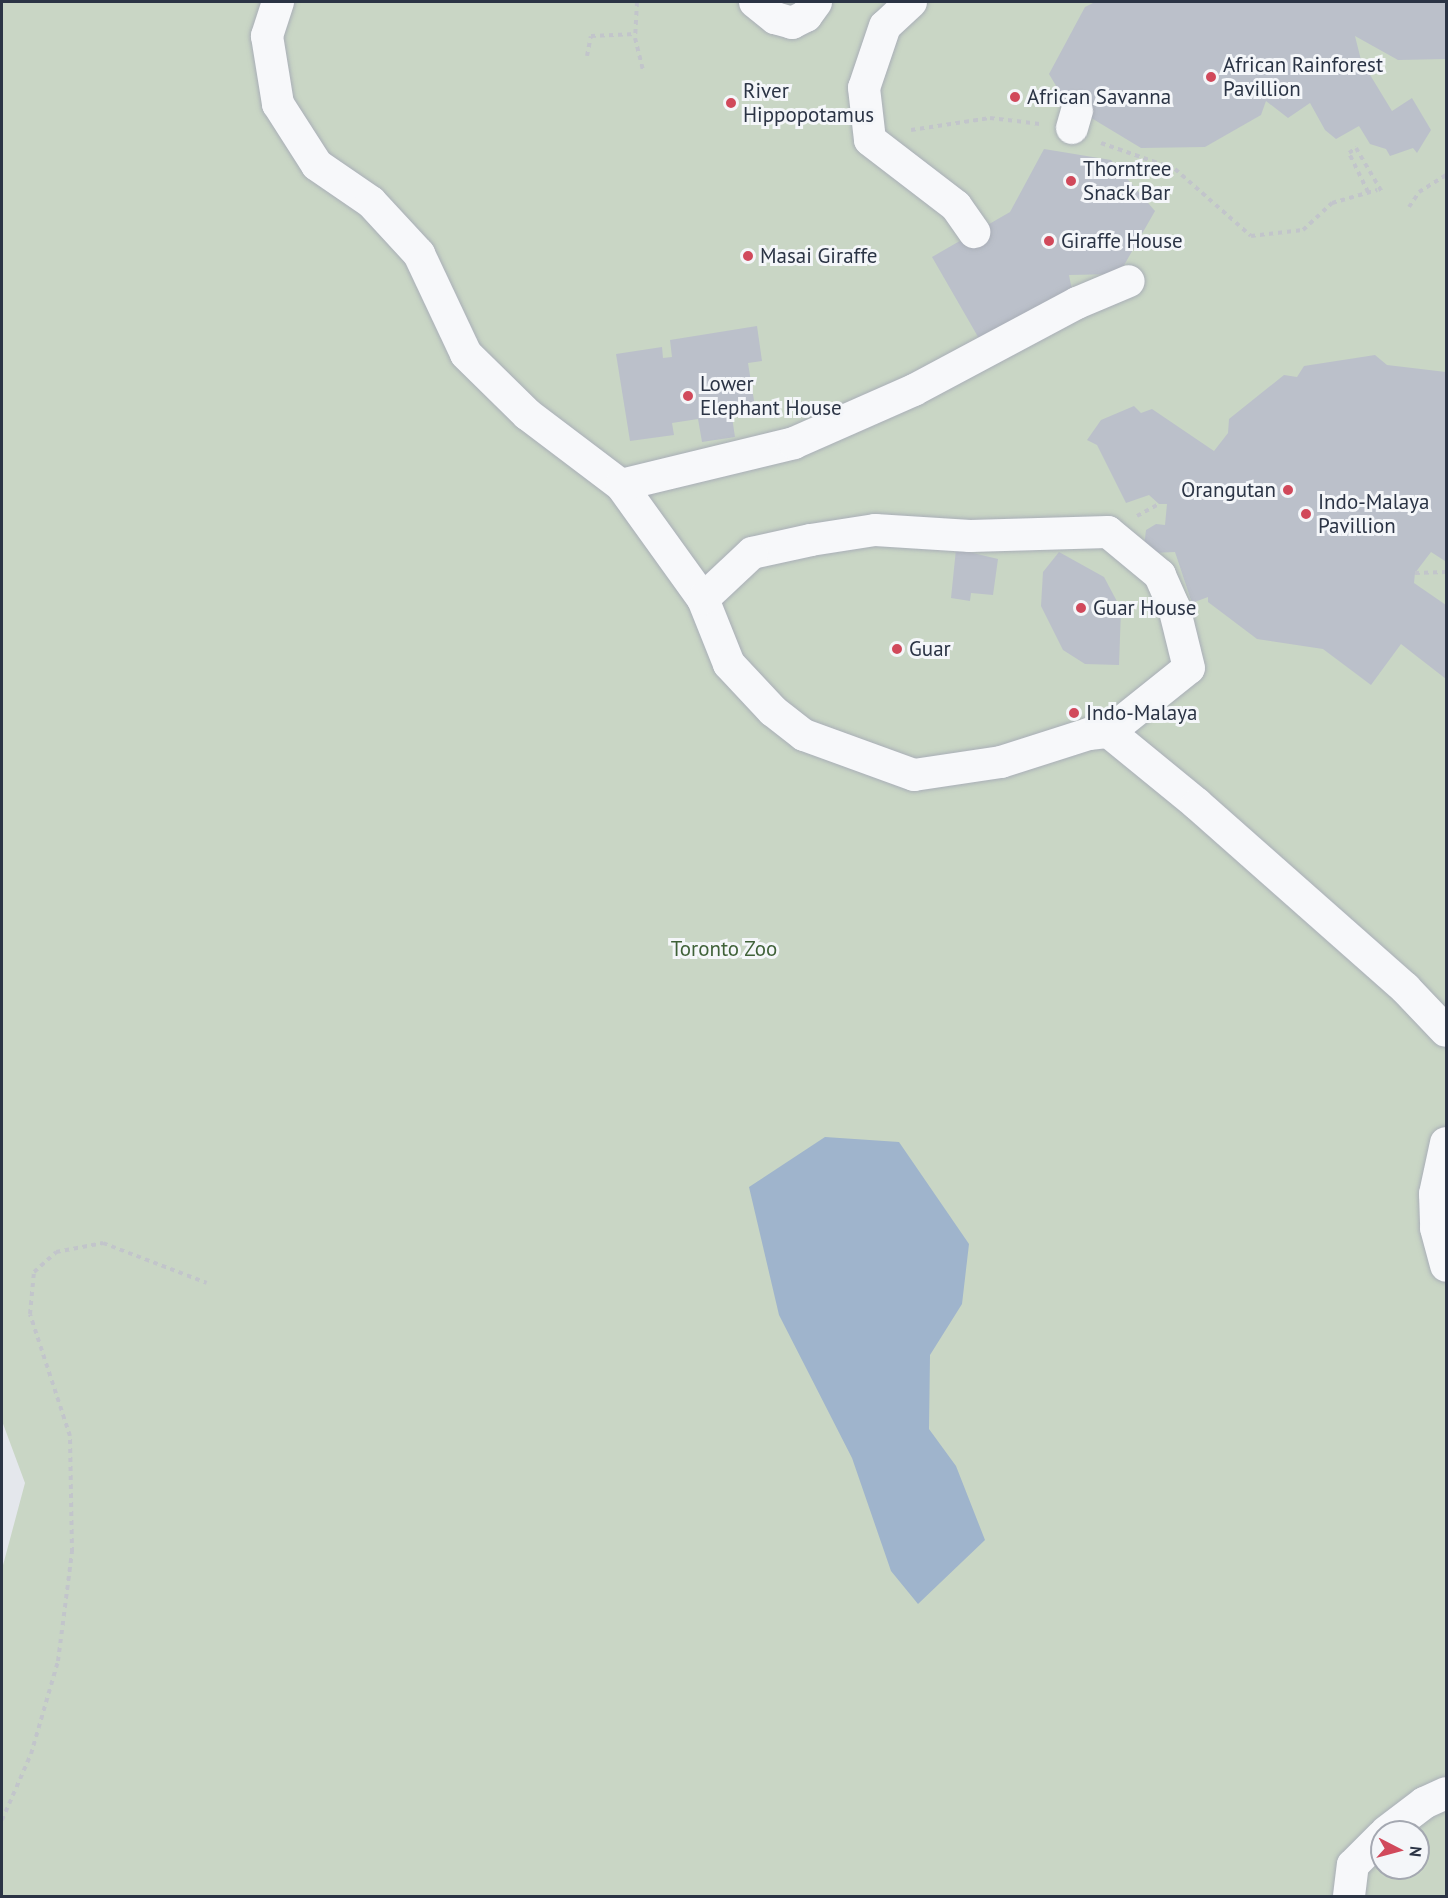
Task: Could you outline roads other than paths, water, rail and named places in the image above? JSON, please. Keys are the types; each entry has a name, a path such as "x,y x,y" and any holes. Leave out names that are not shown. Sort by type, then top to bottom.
{"street":[{"path":"278,2 267,36 278,104 317,165 371,202 419,254 466,354 527,414 621,485 703,599 729,664 765,703 804,735 848,753 914,775 1001,762 1089,734 1108,732 1189,668 1174,607 1160,575 1108,532 970,536 875,530 752,553 703,599"},
{"path":"755,2 775,18 792,23 806,15 816,2"},
{"path":"911,2 885,26 864,88 870,140 956,206 974,232"},
{"path":"621,485 794,442 914,390 1077,303 1129,281"},
{"path":"1108,732 1197,804 1405,988 1446,1031"},
{"path":"1446,1143 1435,1194 1436,1228 1446,1266"},
{"path":"1402,1820 1424,1803 1446,1793"},
{"path":"1349,1896 1353,1865 1370,1848"}],"water":[{"path":"825,1137 899,1142 969,1244 962,1304 930,1355 929,1429 956,1466 985,1540 918,1604 891,1571 852,1458 779,1315 749,1187"}],"place":[{"name":"African Rainforest Pavillion","path":"1211,77"},
{"name":"African Savanna","path":"1015,97"},
{"name":"River Hippopotamus","path":"731,103"},
{"name":"Thorntree Snack Bar","path":"1071,181"},
{"name":"Giraffe House","path":"1049,241"},
{"name":"Masai Giraffe","path":"748,256"},
{"name":"Lower Elephant House","path":"688,396"},
{"name":"Orangutan","path":"1288,490"},
{"name":"Indo-Malaya Pavillion","path":"1306,514"},
{"name":"Guar House","path":"1081,608"},
{"name":"Guar","path":"897,649"},
{"name":"Indo-Malaya","path":"1074,713"}],"park label":[{"name":"Toronto Zoo","path":"724,949"}]}
